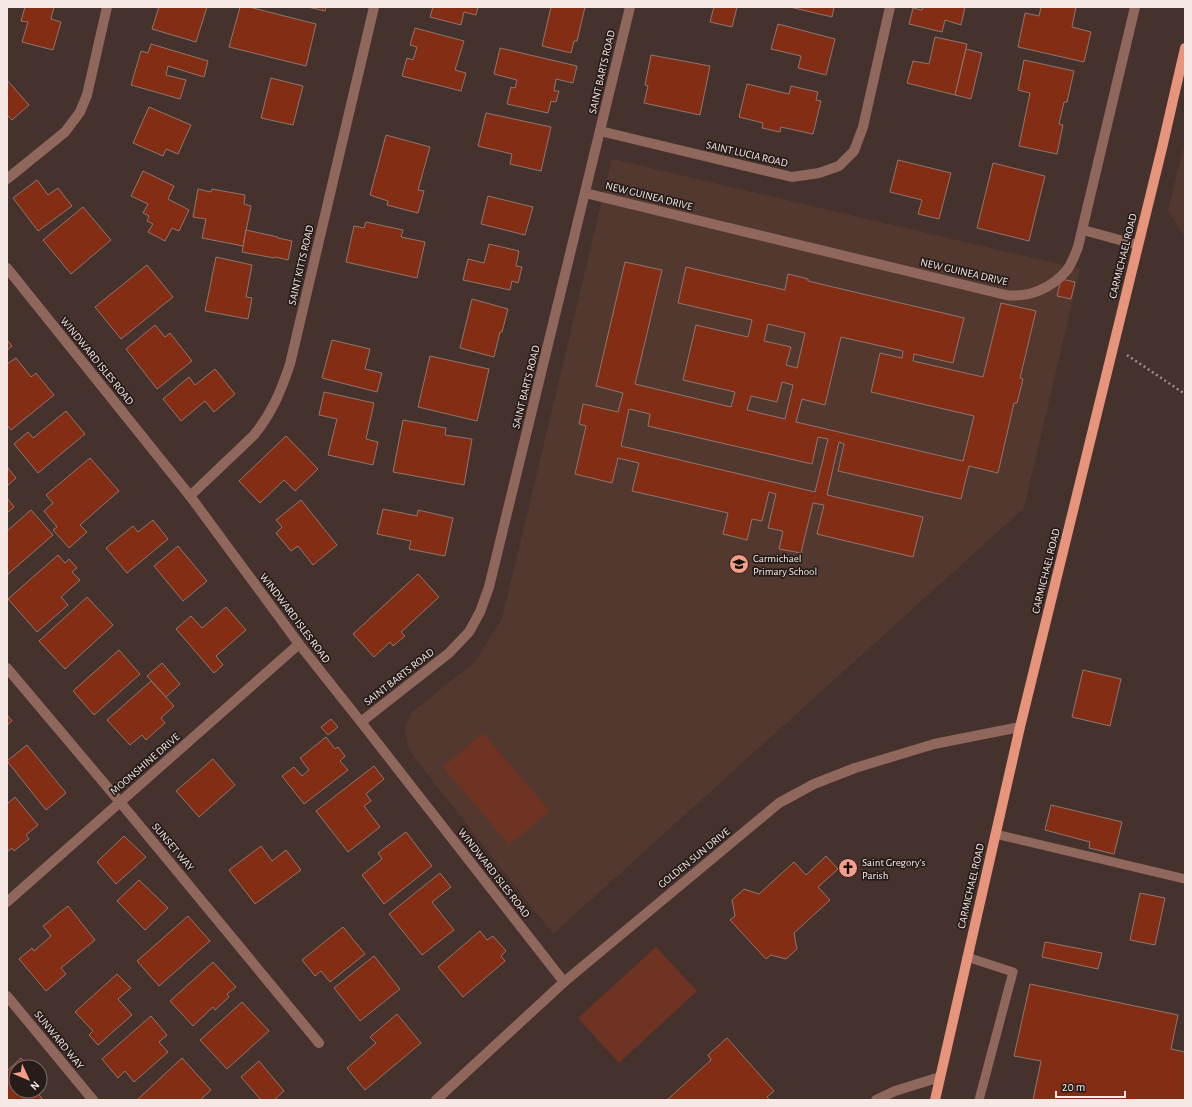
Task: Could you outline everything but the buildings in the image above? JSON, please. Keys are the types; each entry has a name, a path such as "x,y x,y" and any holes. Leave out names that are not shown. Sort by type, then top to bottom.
{"main road":[{"name":"CARMICHAEL ROAD","path":"935,1100 1020,727 1185,48"}],"street":[{"path":"7,179 65,132 80,112 87,95 107,7"},
{"name":"SAINT KITTS ROAD","path":"190,496 254,435 270,412 284,381 290,364 374,7"},
{"name":"SAINT BARTS ROAD","path":"361,722 449,653 469,632 480,612 489,587 630,7"},
{"name":"SAINT LUCIA ROAD","path":"600,131 792,177 819,173 839,166 854,151 863,127 890,7"},
{"name":"NEW GUINEA DRIVE","path":"585,193 1016,296 1029,295 1053,283 1066,271 1078,247 1135,7"},
{"path":"1083,230 1138,245"},
{"name":"WINDWARD ISLES ROAD","path":"7,268 190,496 299,644 564,982"},
{"name":"MOONSHINE DRIVE","path":"7,902 299,644"},
{"name":"SUNSET WAY","path":"7,668 319,1043"},
{"name":"GOLDEN SUN DRIVE","path":"436,1100 564,982 779,803 814,784 855,768 934,744 1020,727"},
{"name":"SUNWARD WAY","path":"7,996 93,1100"},
{"path":"876,1100 895,1091 940,1077"}],"lane":[{"path":"995,834 1185,879"},
{"path":"967,957 1013,972 980,1100"}],"path":[{"path":"1113,346 1185,394"}],"shaded area":[{"path":"1185,142 1185,237 1168,211"},
{"name":"Carmichael Primary School","path":"612,159 1080,269 1024,508 553,934 414,757 408,745 405,728 411,713 474,663 502,619"},
{"path":"483,733 550,811 509,845 443,767"},
{"path":"656,947 697,991 619,1063 578,1018"}],"place":[{"name":"Carmichael Primary School","path":"739,564"},
{"name":"Saint Gregory's Parish","path":"848,868"}]}
